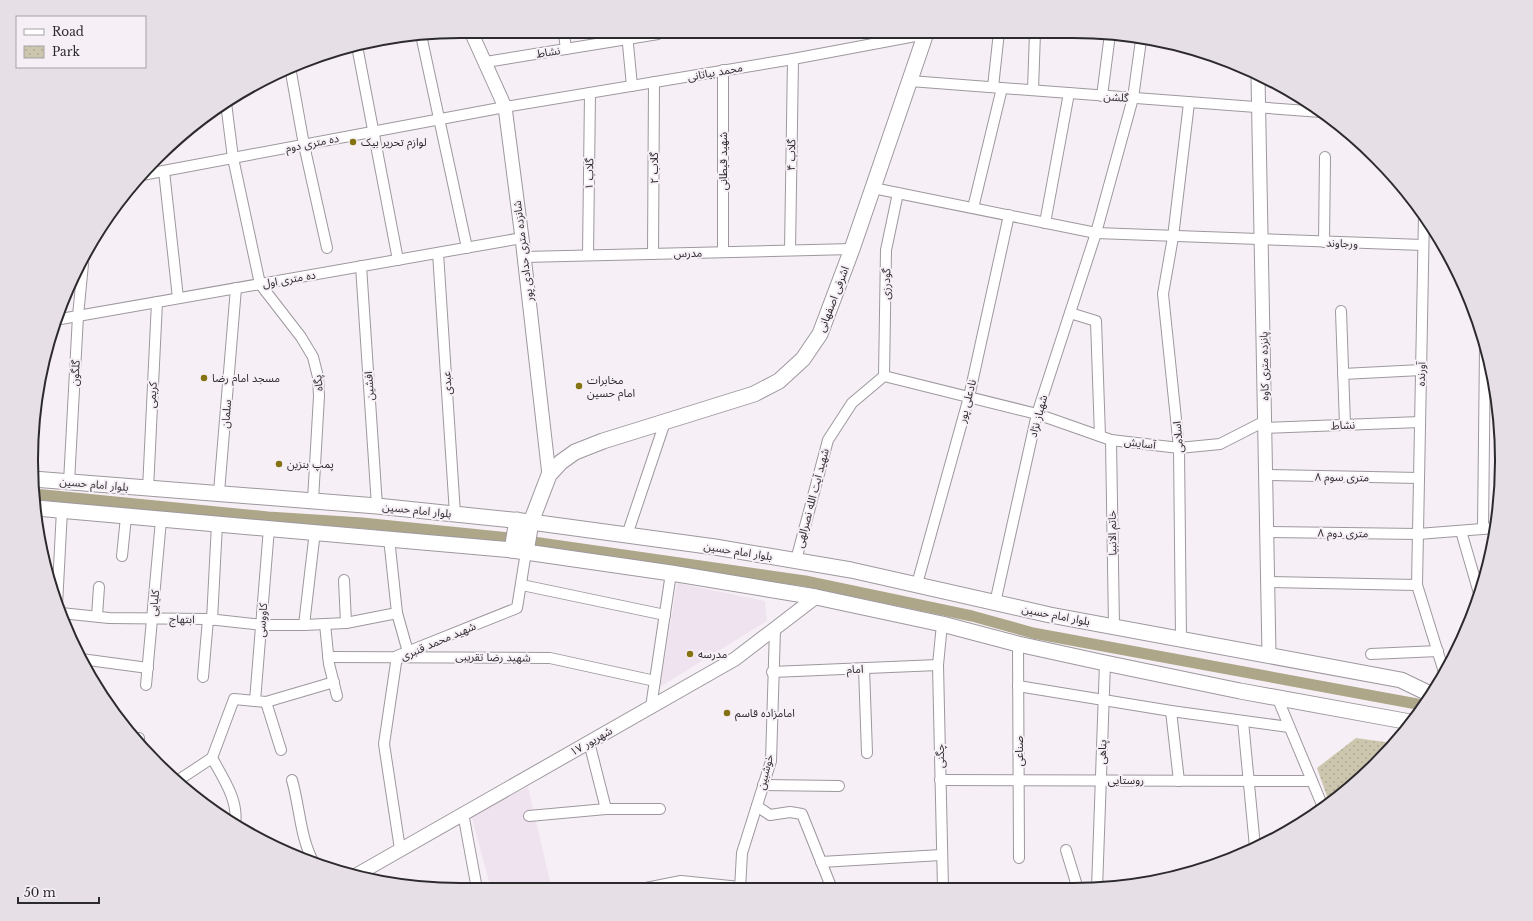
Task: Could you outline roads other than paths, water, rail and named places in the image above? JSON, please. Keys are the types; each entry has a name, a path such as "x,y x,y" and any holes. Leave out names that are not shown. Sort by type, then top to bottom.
{"main road":[{"name":"اشرفی اصفهانی","path":"519,551 524,521 549,475 561,462 575,452 603,441 754,394 779,381 803,359 820,334 852,249 924,38"},
{"name":"بلوار امام حسین","path":"39,479 313,500 524,521 796,560 916,584 996,604 1269,654 1401,680 1425,693"},
{"path":"41,508 161,520 390,538 519,551 671,573 816,597 942,624 1018,644 1105,663 1405,721"}],"street":[{"name":"شانزده متری حدادی پور","path":"476,38 505,107 522,238 549,475"},
{"path":"565,38 566,49"},
{"name":"نشاط","path":"486,62 566,49 618,38"},
{"path":"628,38 632,86"},
{"name":"محمد بیاتانی","path":"505,107 793,59 900,38"},
{"path":"973,208 998,88 999,38"},
{"path":"1033,90 1036,38"},
{"path":"422,40 467,248"},
{"path":"1102,96 1109,40"},
{"name":"شهباز نژاد","path":"996,604 1037,414 1096,233 1133,98 1140,44"},
{"path":"358,50 398,260"},
{"name":"گلاب ۴","path":"790,250 793,59"},
{"name":"شهید قیطانی","path":"723,70 723,252"},
{"path":"291,74 304,145 327,248"},
{"name":"گلشن","path":"910,81 1310,111"},
{"name":"گلاب ۲","path":"653,254 654,82"},
{"name":"پانزده متری کاوه","path":"1258,82 1269,654"},
{"name":"گلاب ۱","path":"588,255 590,93"},
{"path":"1045,223 1069,93"},
{"name":"اسلامی","path":"1181,639 1179,448 1163,294 1173,237 1189,103"},
{"name":"ده متری دوم","path":"152,173 505,107"},
{"path":"227,109 233,158 260,284"},
{"path":"1324,157 1324,242"},
{"path":"164,171 178,298"},
{"name":"ورجاوند","path":"873,188 1096,233 1423,245"},
{"name":"گودرزی","path":"884,376 886,250 898,193"},
{"name":"نادعلی پور","path":"916,584 969,397 1009,216"},
{"name":"آورنده","path":"1424,225 1417,585 1442,665"},
{"name":"ده متری اول","path":"62,319 522,238"},
{"name":"مدرس","path":"524,257 852,249"},
{"name":"عبدی","path":"438,253 455,514"},
{"name":"افشین","path":"361,266 377,506"},
{"name":"گلگون","path":"69,482 78,316 82,274"},
{"name":"پگاه","path":"260,284 285,314 313,357 318,377 319,396 313,500"},
{"name":"سلمان","path":"219,492 236,288"},
{"name":"کریمی","path":"148,488 157,302"},
{"path":"1341,311 1346,425"},
{"path":"1070,314 1096,321 1100,436"},
{"path":"1483,529 1485,368"},
{"path":"1343,374 1421,370"},
{"path":"884,376 1037,414"},
{"name":"شهید آیت الله نصرالهی","path":"796,560 828,440 852,403 884,376"},
{"name":"آسایش","path":"1037,414 1111,440 1179,448 1220,444 1265,424"},
{"path":"627,535 665,422"},
{"name":"نشاط","path":"1265,424 1346,425 1420,422"},
{"name":"خاتم الانبیا","path":"1111,440 1114,626"},
{"name":"۸ متری سوم","path":"1266,475 1419,478"},
{"path":"58,589 62,510"},
{"path":"122,556 126,517"},
{"name":"کلیایی","path":"146,686 161,520"},
{"path":"204,677 217,524"},
{"name":"کاووسی","path":"261,701 262,625 269,528"},
{"name":"۸ متری دوم","path":"1267,532 1418,534 1489,528"},
{"path":"1461,531 1477,585"},
{"path":"304,625 315,532"},
{"path":"390,538 397,613 408,652"},
{"name":"شهید محمد قنبری","path":"400,849 384,744 397,656 517,608 522,586 519,551"},
{"path":"651,707 671,573"},
{"path":"344,580 346,623"},
{"path":"1268,582 1417,585"},
{"path":"522,586 665,615"},
{"path":"97,616 99,587"},
{"name":"۱۷ شهریور","path":"362,871 735,659 816,597"},
{"name":"ابتهاج","path":"67,614 109,618 210,620 262,625 304,625 346,623 397,613"},
{"path":"325,624 328,657 337,696"},
{"name":"چگنی","path":"942,624 938,665 943,883"},
{"name":"خوشبین","path":"740,883 742,853 771,761 772,672 775,629"},
{"name":"صناعی","path":"1018,644 1019,858"},
{"path":"1371,654 1438,651"},
{"name":"شهید رضا تقریبی","path":"328,657 397,656 550,658 655,681"},
{"path":"89,661 148,668"},
{"name":"پناهی","path":"1097,882 1105,663"},
{"name":"امام","path":"772,672 938,665"},
{"path":"864,668 867,753"},
{"path":"182,778 212,758 234,699 261,701 334,682"},
{"path":"1018,686 1171,711 1289,727"},
{"path":"1277,697 1321,802"},
{"path":"261,701 281,750"},
{"path":"1171,711 1179,781"},
{"path":"1243,720 1254,841"},
{"path":"589,742 606,809"},
{"path":"212,758 227,786 237,812 236,818"},
{"path":"292,780 299,806 302,836 311,855"},
{"name":"روستایی","path":"940,780 1312,781"},
{"path":"763,785 839,786"},
{"path":"757,806 770,815 790,812 802,814 830,883"},
{"path":"529,816 606,809 660,809"},
{"path":"463,813 476,883"},
{"path":"1066,850 1076,883"},
{"path":"822,862 941,855"},
{"path":"670,883 680,881 697,883"}],"waterway":[{"path":"40,495 268,517 362,523 510,538"},
{"path":"533,542 805,581 972,616 1033,633 1417,704"}],"place":[{"name":"لوازم تحریر بیک","path":"353,142"},
{"name":"مسجد امام رضا","path":"204,378"},
{"name":"مخابرات امام حسین","path":"579,386"},
{"name":"پمپ بنزین","path":"279,464"},
{"name":"مدرسه","path":"690,654"},
{"name":"امامزاده قاسم","path":"727,713"}]}
